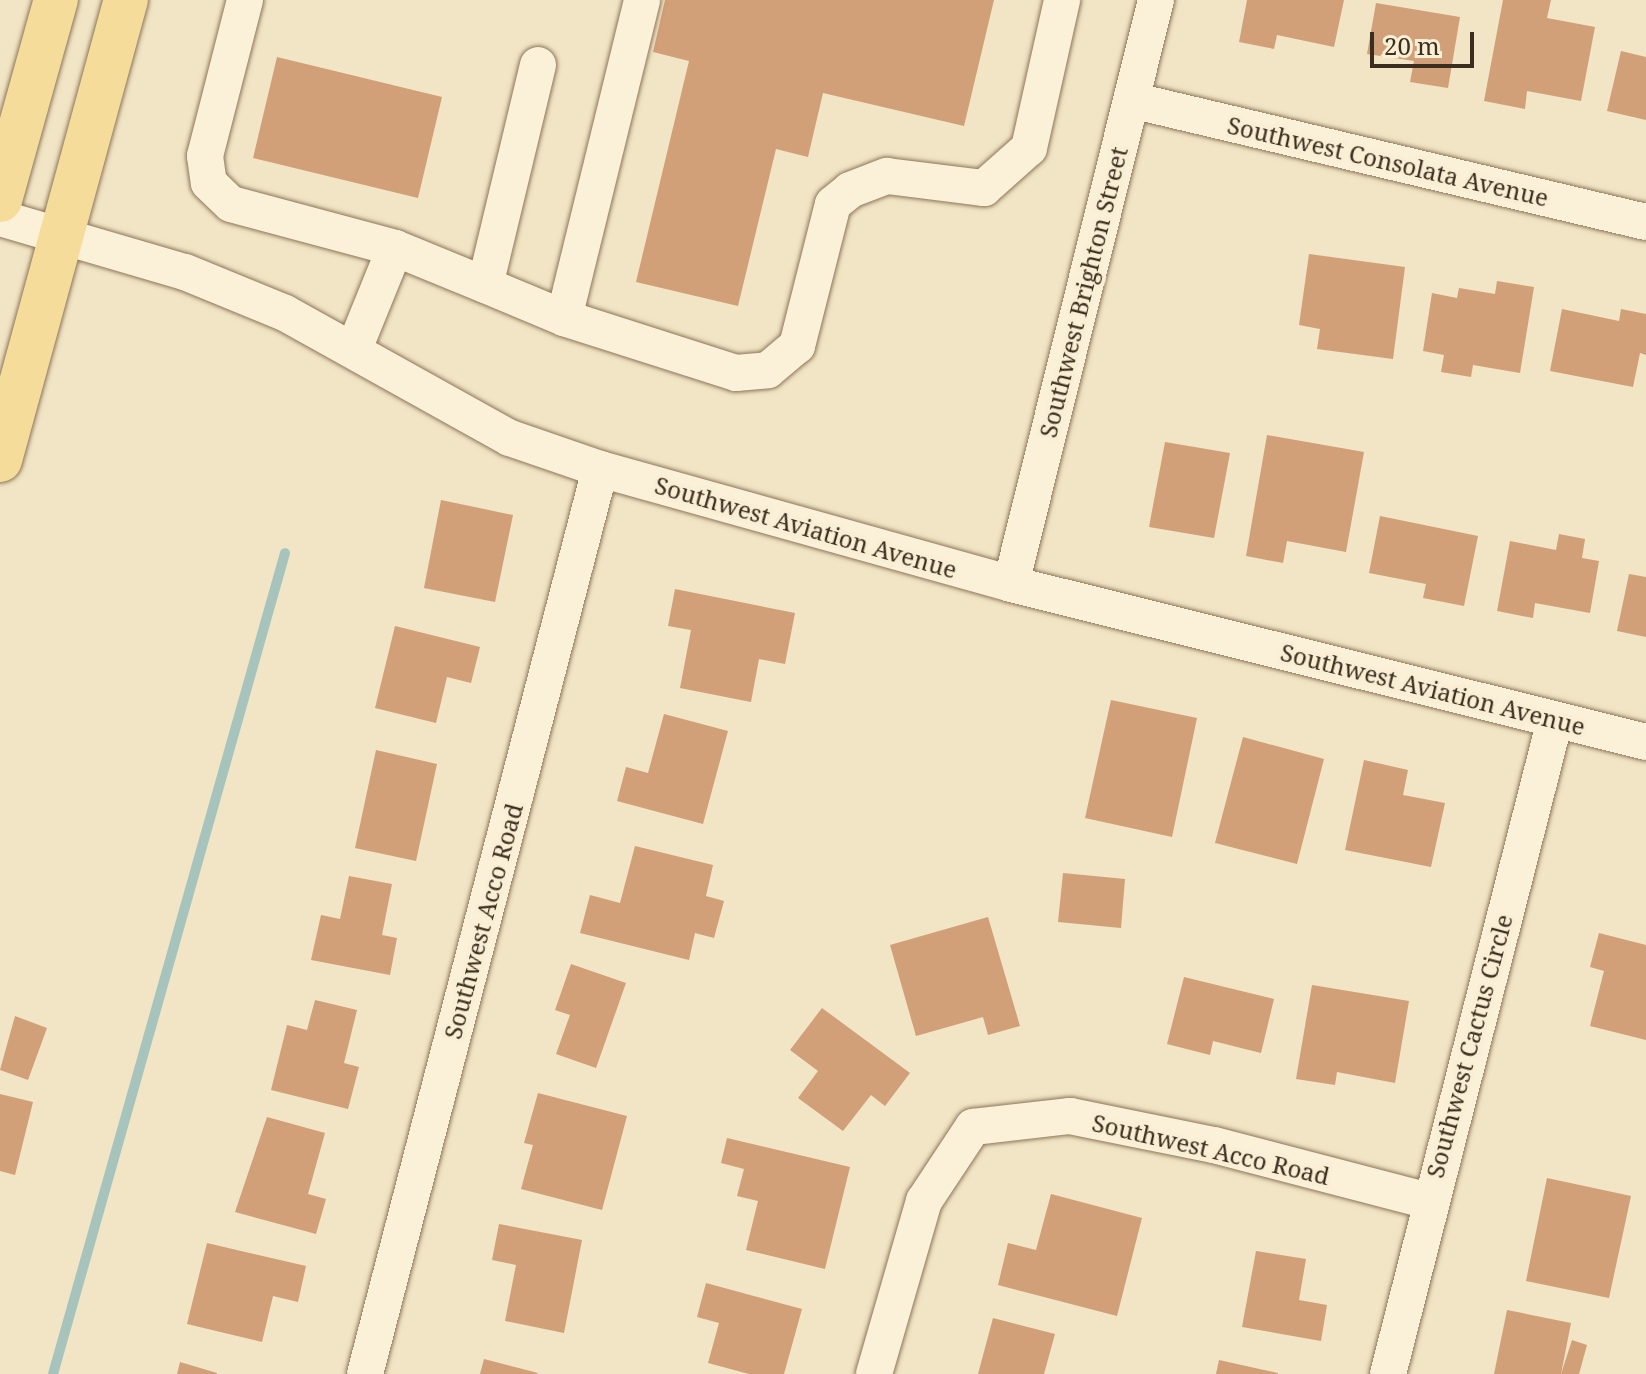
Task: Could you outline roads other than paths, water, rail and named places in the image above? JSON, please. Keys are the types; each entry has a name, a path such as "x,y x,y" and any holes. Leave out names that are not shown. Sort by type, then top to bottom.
{"main road":[{"path":"0,200 56,0"},
{"path":"0,460 126,0"}],"street":[{"path":"245,0 205,156 209,183 231,204 395,248 564,318 736,373 768,370 797,346 833,204 850,190 887,176 984,188 1029,148 1062,0"},
{"path":"564,318 642,0"},
{"name":"Southwest Brighton Street","path":"1011,584 1156,0"},
{"path":"485,285 538,65"},
{"name":"Southwest Consolata Avenue","path":"1131,100 1646,222"},
{"name":"Southwest Aviation Avenue","path":"0,218 185,272 285,313 510,438 600,469 1011,584 1646,742"},
{"path":"354,349 395,248"},
{"name":"Southwest Acco Road","path":"365,1374 600,469"},
{"name":"Southwest Cactus Circle","path":"1388,1374 1429,1201 1555,720"},
{"name":"Southwest Acco Road","path":"874,1374 924,1201 973,1127 1070,1116 1214,1145 1429,1201"}],"waterway":[{"path":"53,1374 285,553"}]}
